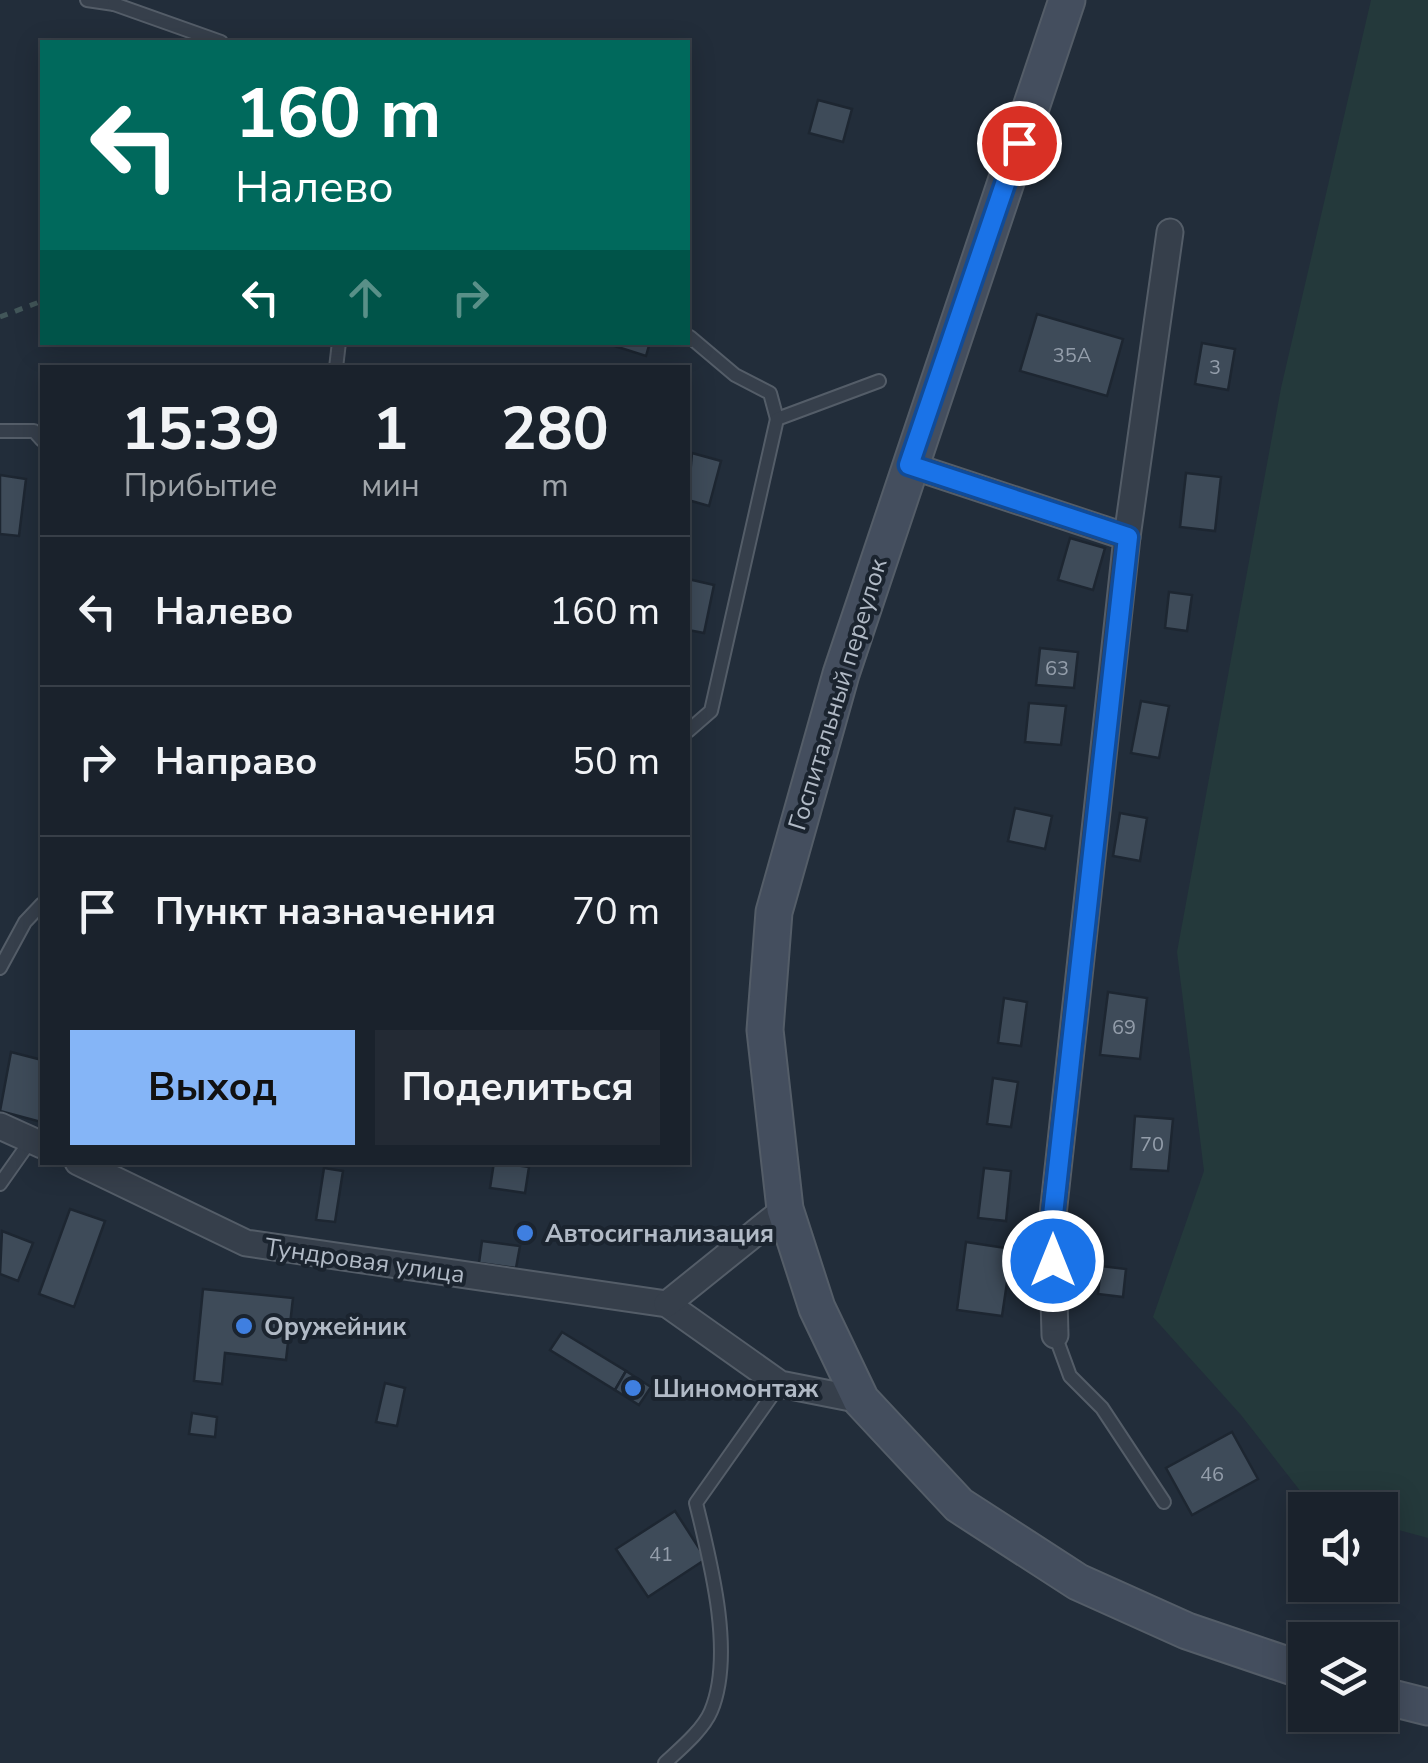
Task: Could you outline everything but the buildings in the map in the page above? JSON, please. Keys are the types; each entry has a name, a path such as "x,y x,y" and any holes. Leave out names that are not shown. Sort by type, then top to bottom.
{"main road":[{"name":"Госпитальный переулок","path":"861,1400 817,1308 785,1209 765,1030 774,912 805,793 909,465 1067,0"},
{"path":"861,1400 959,1505 1078,1582 1187,1631 1288,1665"},
{"path":"1398,1700 1428,1707"}],"street":[{"path":"1055,1335 1052,1224 1128,537 1170,232"},
{"path":"909,465 1128,537"},
{"path":"0,1126 37,1142"},
{"name":"Тундровая улица","path":"84,1165 246,1243 667,1304 780,1384 861,1400"},
{"path":"667,1304 785,1209"}],"lane":[{"path":"87,0 115,2 216,40"},
{"path":"690,337 735,375 770,393 777,419 710,711 690,728"},
{"path":"777,419 879,381"},
{"path":"0,431 34,432 40,438"},
{"path":"0,968 25,922 40,906"},
{"path":"0,1184 37,1142"},
{"path":"1055,1335 1070,1376 1102,1408 1164,1502"},
{"path":"665,1763 711,1712 720,1668 714,1576 696,1504 780,1384"}],"path":[{"path":"0,317 40,302"}],"green space":[{"path":"1371,0 1428,0 1428,1538 1398,1530 1398,1492 1301,1492 1241,1415 1153,1317 1204,1171 1177,952 1281,388"}],"place":[{"name":"Автосигнализация","path":"525,1233"},
{"name":"Оружейник","path":"244,1326"},
{"name":"Шиномонтаж","path":"633,1388"}],"route":[{"path":"1019,143 909,465 1128,537 1081,937 1052,1224 1053,1261"}]}
